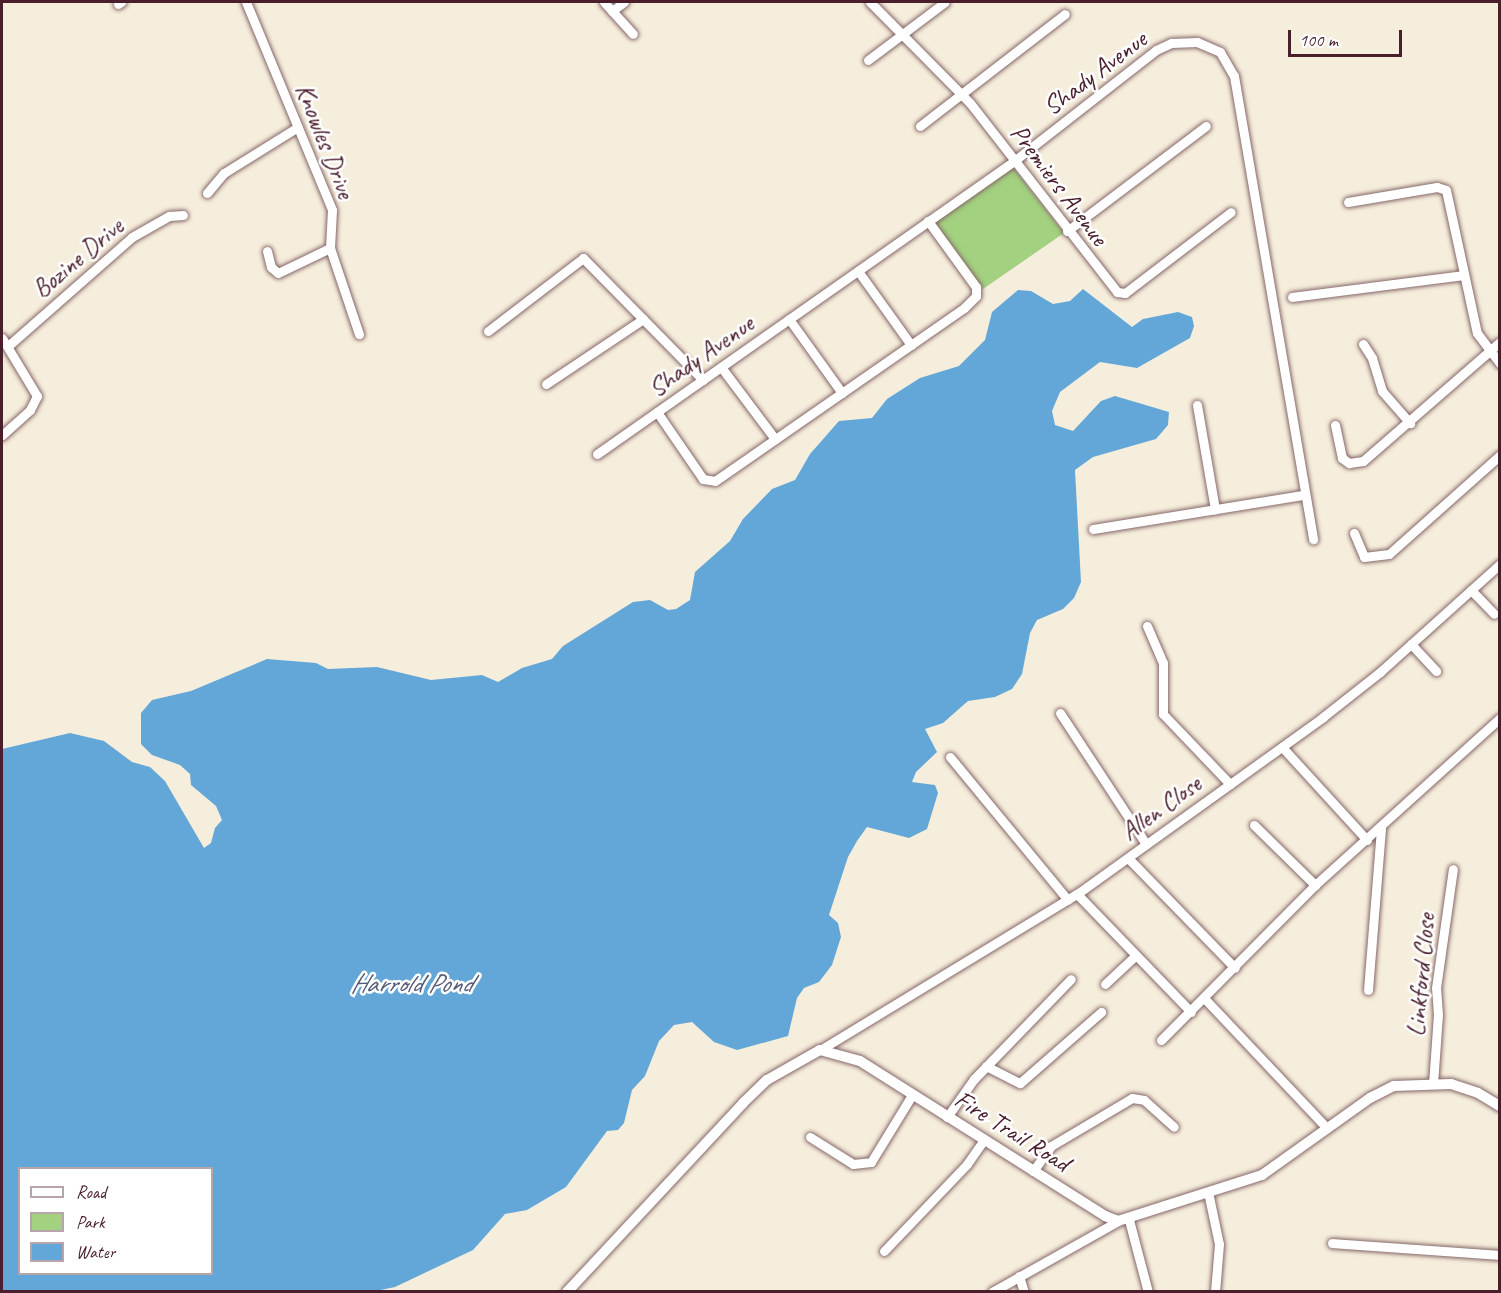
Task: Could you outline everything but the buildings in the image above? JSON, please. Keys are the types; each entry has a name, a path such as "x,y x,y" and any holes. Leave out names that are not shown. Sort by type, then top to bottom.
{"street":[{"name":"Knowles Drive","path":"246,2 332,210 330,249 359,334"},
{"path":"604,2 633,34"},
{"path":"612,11 624,2"},
{"name":"Premiers Avenue","path":"870,2 961,94 1107,282 1122,293 1231,212"},
{"path":"868,60 901,35 933,5 945,2"},
{"path":"920,126 1065,14"},
{"name":"Shady Avenue","path":"597,454 1014,161 1156,50 1171,43 1197,42 1211,47 1225,58 1234,76 1313,539"},
{"path":"1067,231 1206,126"},
{"path":"207,193 224,173 298,127"},
{"path":"1348,202 1444,188 1453,212 1478,333 1488,352 1500,364"},
{"name":"Bozine Drive","path":"8,346 132,237 169,216 183,215"},
{"path":"657,412 703,478 711,483 964,308 977,292 928,221"},
{"path":"267,251 271,267 278,273 330,249"},
{"path":"488,331 583,258 703,380"},
{"path":"858,271 911,345"},
{"path":"1292,297 1464,274"},
{"path":"546,384 643,319"},
{"path":"789,319 842,393"},
{"path":"2,338 37,396 30,410 2,435"},
{"path":"1335,425 1342,458 1355,464 1370,457 1500,342"},
{"path":"1363,344 1372,358 1384,395 1410,423"},
{"path":"721,367 775,440"},
{"path":"1197,405 1215,509"},
{"path":"1354,533 1359,552 1364,557 1389,554 1500,455"},
{"path":"1093,529 1304,495"},
{"name":"Allen Close","path":"820,1050 1068,900 1128,858 1282,747 1411,644 1500,564"},
{"path":"1471,590 1494,614"},
{"path":"1147,626 1163,663 1163,714 1230,784"},
{"path":"1411,644 1437,671"},
{"path":"1060,713 1146,844"},
{"path":"1161,1040 1315,885 1381,829 1500,718"},
{"path":"1282,747 1367,840"},
{"path":"950,757 1068,900"},
{"path":"1254,825 1315,885"},
{"path":"1368,990 1381,829"},
{"path":"1128,858 1234,968"},
{"name":"Linkford Close","path":"1433,1084 1438,1015 1436,988 1453,870"},
{"path":"1077,894 1191,1012"},
{"path":"1105,984 1136,956"},
{"path":"947,1117 986,1066 1071,979"},
{"path":"1204,998 1327,1128"},
{"path":"986,1066 1020,1083 1101,1012"},
{"path":"567,1292 743,1103 768,1080 820,1050"},
{"name":"Fire Trail Road","path":"820,1050 860,1061 1033,1171 1123,1220"},
{"path":"992,1292 1123,1220 1274,1169 1327,1128 1386,1089 1433,1084 1464,1087 1500,1106"},
{"path":"810,1137 853,1164 871,1162 912,1095"},
{"path":"1033,1171 1051,1146 1132,1098 1144,1100 1174,1127"},
{"path":"884,1251 967,1164 984,1140"},
{"path":"1208,1192 1220,1244 1215,1292"},
{"path":"1123,1220 1148,1292"},
{"path":"1332,1243 1500,1255"},
{"path":"1019,1276 1024,1292"}],"green space":[{"path":"1013,167 1064,233 983,289 934,222"}],"water":[{"name":"Harrold Pond","path":"1083,289 1132,327 1143,319 1178,312 1192,317 1194,326 1190,338 1137,368 1100,362 1060,392 1052,411 1055,425 1073,431 1101,401 1115,396 1169,412 1168,425 1156,439 1093,457 1075,470 1081,582 1074,598 1063,609 1037,620 1030,633 1022,674 1012,689 995,697 968,701 943,723 925,729 937,752 916,772 912,782 935,785 938,793 927,829 909,838 867,827 857,841 848,857 829,915 838,923 841,937 832,965 819,982 804,988 797,998 788,1036 737,1050 714,1042 692,1022 674,1025 659,1041 645,1076 632,1090 624,1123 618,1130 607,1131 566,1187 527,1210 505,1214 473,1250 395,1287 371,1292 2,1291 2,749 70,733 104,741 132,762 150,767 165,781 204,848 211,843 215,828 222,820 216,806 191,785 190,774 180,765 152,755 141,744 141,713 152,700 191,691 267,659 316,663 328,669 377,667 431,680 482,675 498,682 522,668 552,659 563,646 633,602 650,600 668,610 676,609 690,600 695,572 730,541 743,519 772,489 795,480 810,454 839,421 872,418 887,399 920,378 959,366 985,340 992,312 1018,290 1031,291 1053,304 1070,301"}]}
